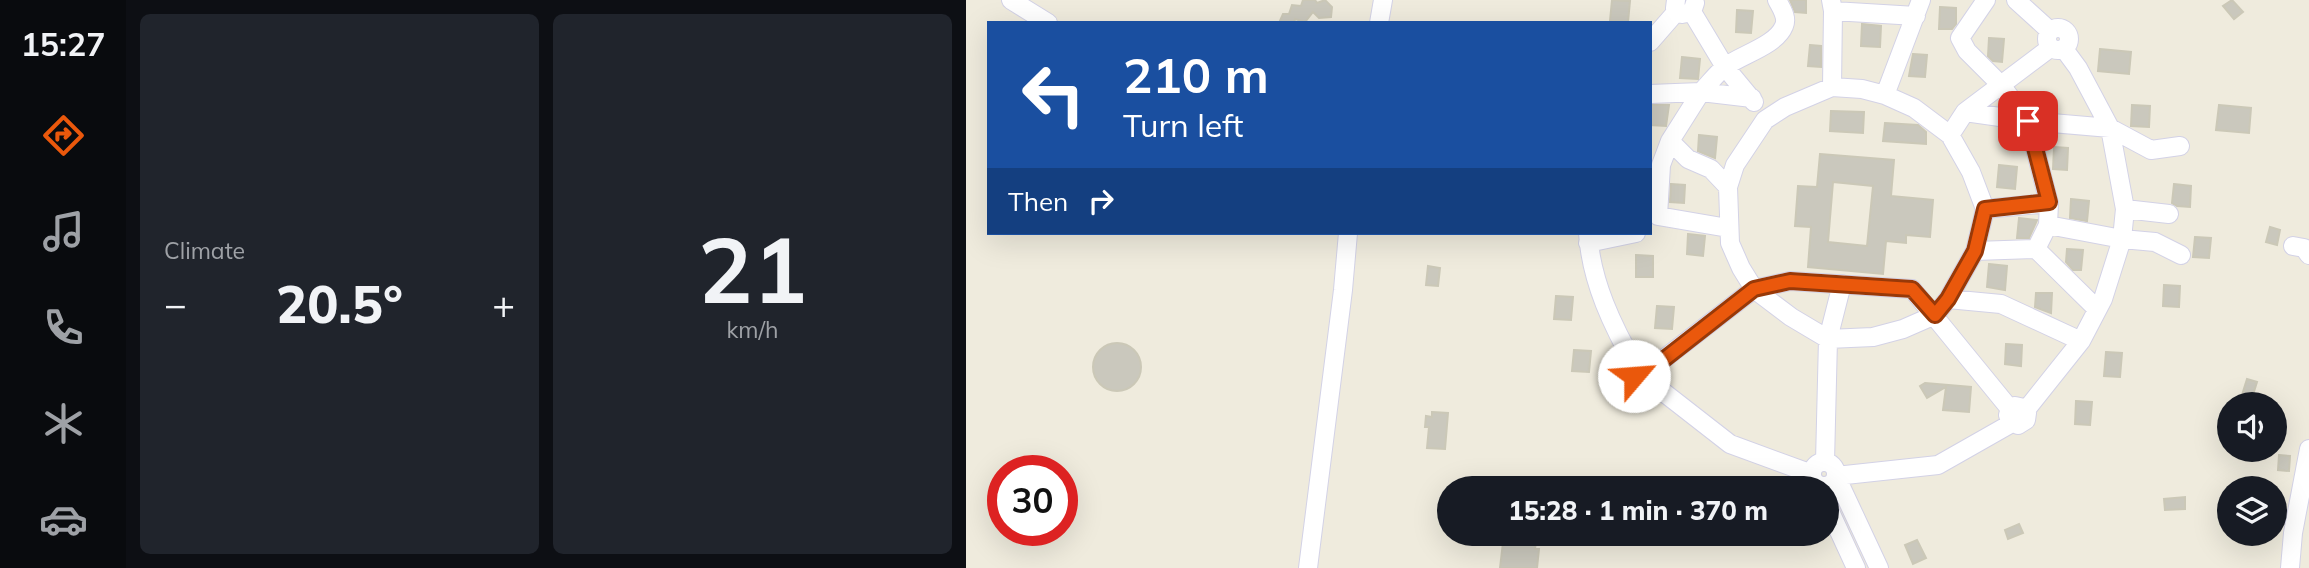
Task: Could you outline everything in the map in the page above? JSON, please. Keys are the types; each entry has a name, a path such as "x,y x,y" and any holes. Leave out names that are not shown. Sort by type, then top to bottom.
{"street":[{"path":"1011,0 1045,21"},
{"path":"1379,21 1383,0"},
{"path":"1728,228 1654,219 1661,165 1670,141 1701,92 1725,67 1765,44 1782,30 1786,17 1777,0"},
{"path":"1986,0 1960,38 1967,51 2001,85 2028,121 2049,202 2048,225 2036,249"},
{"path":"1832,476 1938,465 2016,414 2081,341 2097,309 2122,239 2125,209 2110,128 2078,68 2016,0"},
{"path":"1652,39 1684,6 1765,120"},
{"path":"1832,87 1832,6 1919,8 1885,94"},
{"path":"1950,135 1965,112 2055,42"},
{"path":"1832,87 1885,94 1914,108 1950,135 1971,172 1985,209 1975,251 1948,299 1935,315 1903,329 1873,337 1828,339 1791,317 1754,289 1730,243 1728,187 1735,165 1765,120 1785,107 1832,87"},
{"path":"1652,94 1701,92 1752,99"},
{"path":"1965,112 2110,128 2151,149 2180,146"},
{"path":"1670,141 1688,159 1711,169 1728,187"},
{"path":"1661,165 1688,159"},
{"path":"1985,209 2049,202"},
{"path":"2125,209 2169,214"},
{"path":"2048,225 2122,239 2155,242 2181,255"},
{"path":"1308,568 1348,235"},
{"path":"1617,235 1588,238 1596,282 1614,329 1647,374 1730,444 1819,476"},
{"path":"1975,251 2036,249 2097,309"},
{"path":"1647,374 1754,289 1790,281 1912,289 2016,414"},
{"path":"1822,476 1828,339 1842,284"},
{"path":"1948,299 2001,304 2081,341"},
{"path":"2290,568 2293,533 2309,449"},
{"path":"1839,504 1880,568"},
{"path":"1839,531 1856,568"}],"building":[{"path":"1303,0 1315,0 1317,3 1325,0 1332,7 1331,17 1319,18 1313,12 1306,21 1280,21 1283,14 1289,14 1292,5 1301,6"},
{"path":"1612,0 1630,1 1628,21 1610,21"},
{"path":"1790,0 1806,0 1806,13 1795,12"},
{"path":"2232,0 2243,12 2234,19 2223,6"},
{"path":"1940,7 1956,8 1956,24 1952,29 1939,29"},
{"path":"1737,10 1753,11 1751,33 1736,32"},
{"path":"1862,24 1881,26 1880,47 1861,46"},
{"path":"1989,38 2004,39 2002,62 1993,61 1988,56"},
{"path":"1810,45 1821,46 1821,67 1808,66"},
{"path":"2100,49 2131,52 2129,74 2098,71"},
{"path":"1913,54 1927,55 1925,77 1909,76"},
{"path":"1682,57 1700,59 1698,79 1680,78"},
{"path":"2033,93 2048,94 2047,111 2034,110"},
{"path":"1652,105 1669,105 1666,126 1652,125"},
{"path":"2132,105 2150,106 2149,127 2131,126"},
{"path":"2219,105 2251,108 2249,133 2216,130"},
{"path":"1831,111 1864,112 1863,133 1830,131"},
{"path":"1885,123 1918,125 1926,132 1926,144 1883,141"},
{"path":"1699,135 1717,137 1715,158 1698,151"},
{"path":"2054,147 2068,148 2067,170 2053,169"},
{"path":"1820,154 1894,160 1891,196 1933,200 1930,237 1906,235 1906,243 1886,241 1883,274 1808,267 1811,227 1795,226 1798,186 1817,187","holes":["1833,182 1873,186 1867,246 1828,242"]},
{"path":"1999,165 2017,167 2015,189 1997,187"},
{"path":"1671,184 1685,185 1684,203 1670,202"},
{"path":"2174,184 2191,186 2190,207 2172,203"},
{"path":"2071,199 2089,201 2087,221 2070,218"},
{"path":"2019,218 2037,220 2029,238 2017,238"},
{"path":"2270,227 2280,230 2277,245 2266,242"},
{"path":"1688,234 1705,236 1703,256 1687,254"},
{"path":"2195,237 2211,238 2209,258 2193,257"},
{"path":"2067,249 2083,250 2081,270 2073,270 2066,262"},
{"path":"1636,255 1653,256 1653,277 1636,277"},
{"path":"1989,264 2007,266 2005,290 1987,287"},
{"path":"1428,266 1440,268 1438,286 1426,285"},
{"path":"2164,285 2180,286 2179,307 2163,306"},
{"path":"2036,293 2052,293 2051,313 2035,307"},
{"path":"1556,296 1573,297 1571,320 1554,319"},
{"path":"1657,306 1674,307 1672,329 1655,328"},
{"path":"1117,343 1126,344 1134,350 1140,358 1140,376 1134,384 1126,390 1117,391 1108,390 1100,384 1094,376 1093,367 1094,358 1100,350 1108,344"},
{"path":"2006,344 2022,345 2021,366 2005,364"},
{"path":"1574,350 1591,351 1589,372 1572,371"},
{"path":"2106,352 2122,353 2120,377 2104,376"},
{"path":"2247,379 2257,382 2254,392 2243,392"},
{"path":"1925,383 1971,387 1969,412 1943,410 1946,387 1927,398 1920,386"},
{"path":"2076,401 2092,402 2090,425 2075,424"},
{"path":"1432,412 1448,413 1445,449 1427,448 1429,427 1425,427 1426,416 1432,417"},
{"path":"2287,456 2290,456 2289,471 2278,470 2279,462 2287,462"},
{"path":"2185,497 2185,509 2165,510 2164,499"},
{"path":"2019,524 2023,533 2008,539 2005,530"},
{"path":"1917,540 1926,558 1913,564 1905,545"},
{"path":"1503,546 1535,546 1535,549 1539,549 1537,568 1500,568"}],"route":[{"path":"1634,376 1634,372 1643,365 1653,368 1754,289 1790,281 1912,289 1935,315 1948,299 1975,251 1985,209 2049,202 2028,121"}]}
